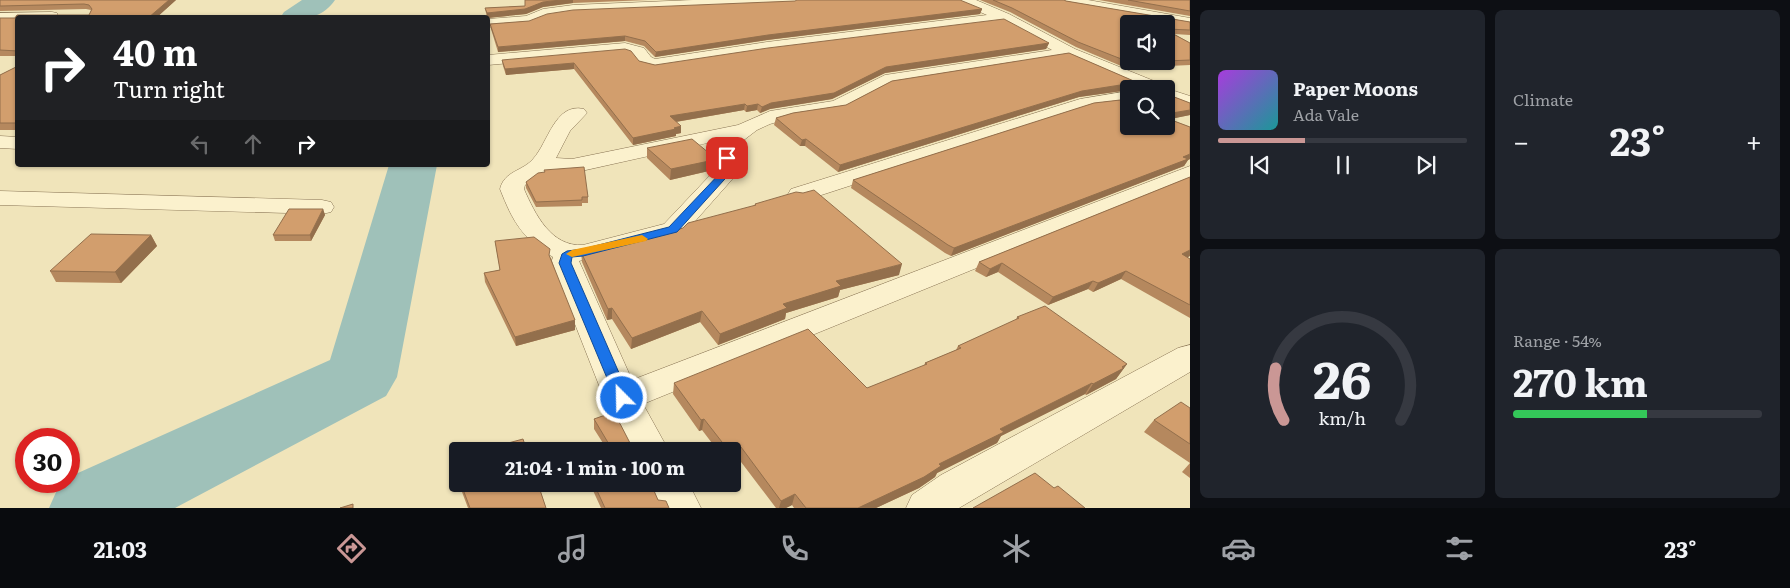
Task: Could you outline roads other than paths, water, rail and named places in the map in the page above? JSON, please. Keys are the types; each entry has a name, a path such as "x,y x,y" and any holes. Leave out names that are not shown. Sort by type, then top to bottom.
{"street":[{"path":"490,22 529,20 543,13 582,8 794,0"},
{"path":"964,0 1004,17 1069,52 1136,80"},
{"path":"1064,0 1190,22"},
{"path":"0,16 22,4"},
{"path":"0,16 15,16"},
{"path":"490,60 624,48 638,51 645,62 654,64 767,46 1004,17"},
{"path":"542,164 572,166 741,130 767,117 837,106 848,102 885,80 1069,52"},
{"path":"1175,97 1190,103"},
{"path":"800,194 1086,103 1120,98"},
{"path":"577,113 561,128 542,164 512,184 512,189 519,206 533,230 545,241 567,254 583,253 673,230 728,170 725,145 741,130"},
{"path":"0,142 15,143"},
{"path":"622,398 1190,173"},
{"path":"0,198 322,208"},
{"path":"567,254 565,263 622,398 645,442"},
{"path":"927,508 955,488 1190,357"},
{"path":"672,492 680,508"}],"waterway":[{"path":"299,15 321,0"},
{"path":"92,508 361,377 413,167"}]}
